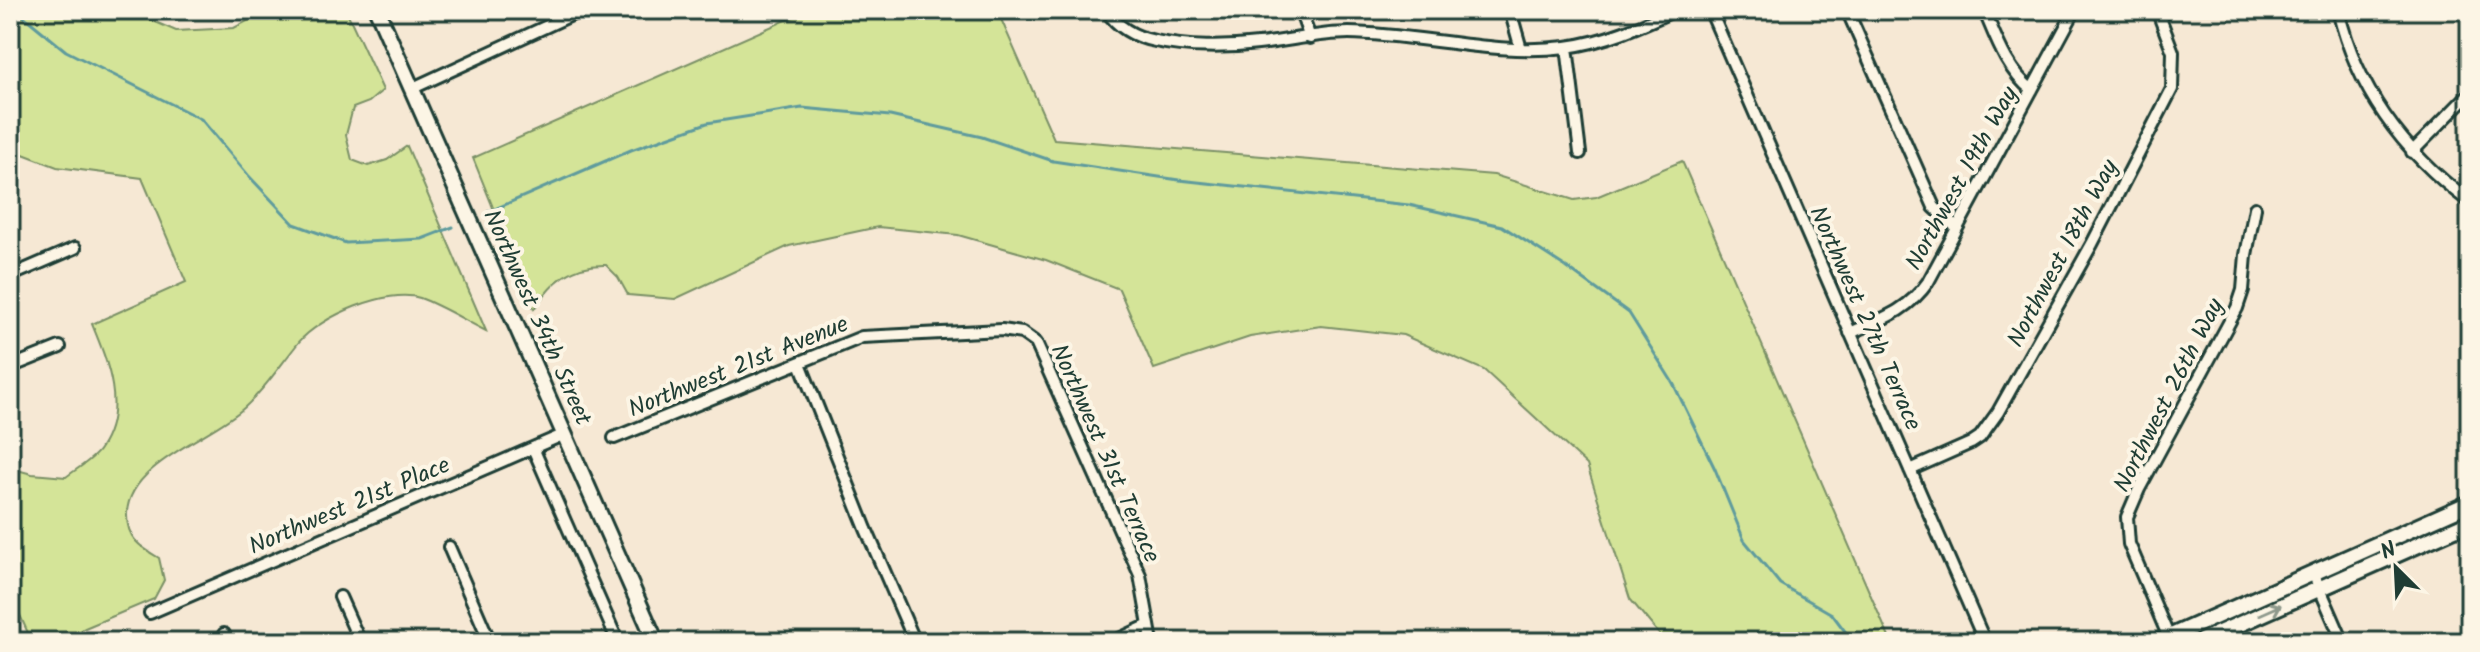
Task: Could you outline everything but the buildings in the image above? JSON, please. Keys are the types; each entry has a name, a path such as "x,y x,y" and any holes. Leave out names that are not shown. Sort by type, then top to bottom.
{"main road":[{"name":"Northwest 34th Street","path":"377,10 656,642"},
{"path":"2165,640 2470,503"},
{"path":"2199,642 2470,522"}],"street":[{"path":"413,88 582,10"},
{"path":"1106,10 1130,35 1157,42 1204,46 1253,45 1347,33 1521,49 1567,47 1616,36 1675,10"},
{"path":"1300,10 1310,38"},
{"path":"1510,10 1521,49"},
{"name":"Northwest 27th Terrace","path":"1710,10 1985,642"},
{"path":"1847,10 1934,207 1957,228"},
{"path":"1984,10 2019,81 2032,90"},
{"name":"Northwest 19th Way","path":"1850,333 1909,306 1917,298 2075,10"},
{"name":"Northwest 18th Way","path":"1910,470 1980,437 1998,412 2092,244 2172,89 2173,52 2157,10"},
{"path":"2338,10 2345,39 2379,108 2423,165 2470,202"},
{"path":"1567,47 1580,153"},
{"path":"2412,152 2470,93"},
{"name":"Northwest 26th Way","path":"2165,640 2129,544 2127,517 2139,489 2237,308 2243,290 2255,208"},
{"path":"10,276 75,248"},
{"name":"Northwest 21st Avenue","path":"614,438 862,337 1002,330 1022,333"},
{"name":"Northwest 31st Terrace","path":"1022,333 1036,343 1140,575 1152,642"},
{"path":"10,367 60,347"},
{"path":"800,363 915,642"},
{"name":"Northwest 21st Place","path":"150,613 565,434"},
{"path":"533,448 618,642"},
{"path":"449,547 490,642"},
{"path":"2313,573 2343,642"},
{"path":"340,597 360,642"},
{"path":"1113,642 1149,625"}],"green space":[{"path":"10,10 128,10 176,31 234,28 268,10 346,10 383,90 369,102 353,108 346,135 352,160 368,166 387,160 407,146 486,331 428,301 407,296 373,300 355,306 309,332 245,407 157,465 131,495 127,513 129,529 140,546 159,558 164,580 154,599 85,628 66,639 67,642 32,642 10,593 10,468 32,474 66,477 97,453 108,434 114,402 109,370 92,324 186,282 142,178 57,167 10,149"},
{"path":"809,10 997,10 1054,139 1494,175 1574,200 1596,197 1682,161 1891,642 1664,640 1630,599 1587,465 1484,370 1403,335 1321,326 1250,337 1154,369 1119,289 1046,260 958,235 878,227 789,246 675,299 628,295 618,277 606,265 594,265 564,276 548,290 534,309 473,158"}],"waterway":[{"path":"16,10 66,51 201,119 294,224 346,243 422,239 453,227"},
{"path":"488,212 631,150 707,123 802,108 890,116 982,137 1053,161 1179,180 1409,205 1502,226 1629,313 1673,383 1715,469 1744,540 1780,584 1832,614 1853,642"}]}
